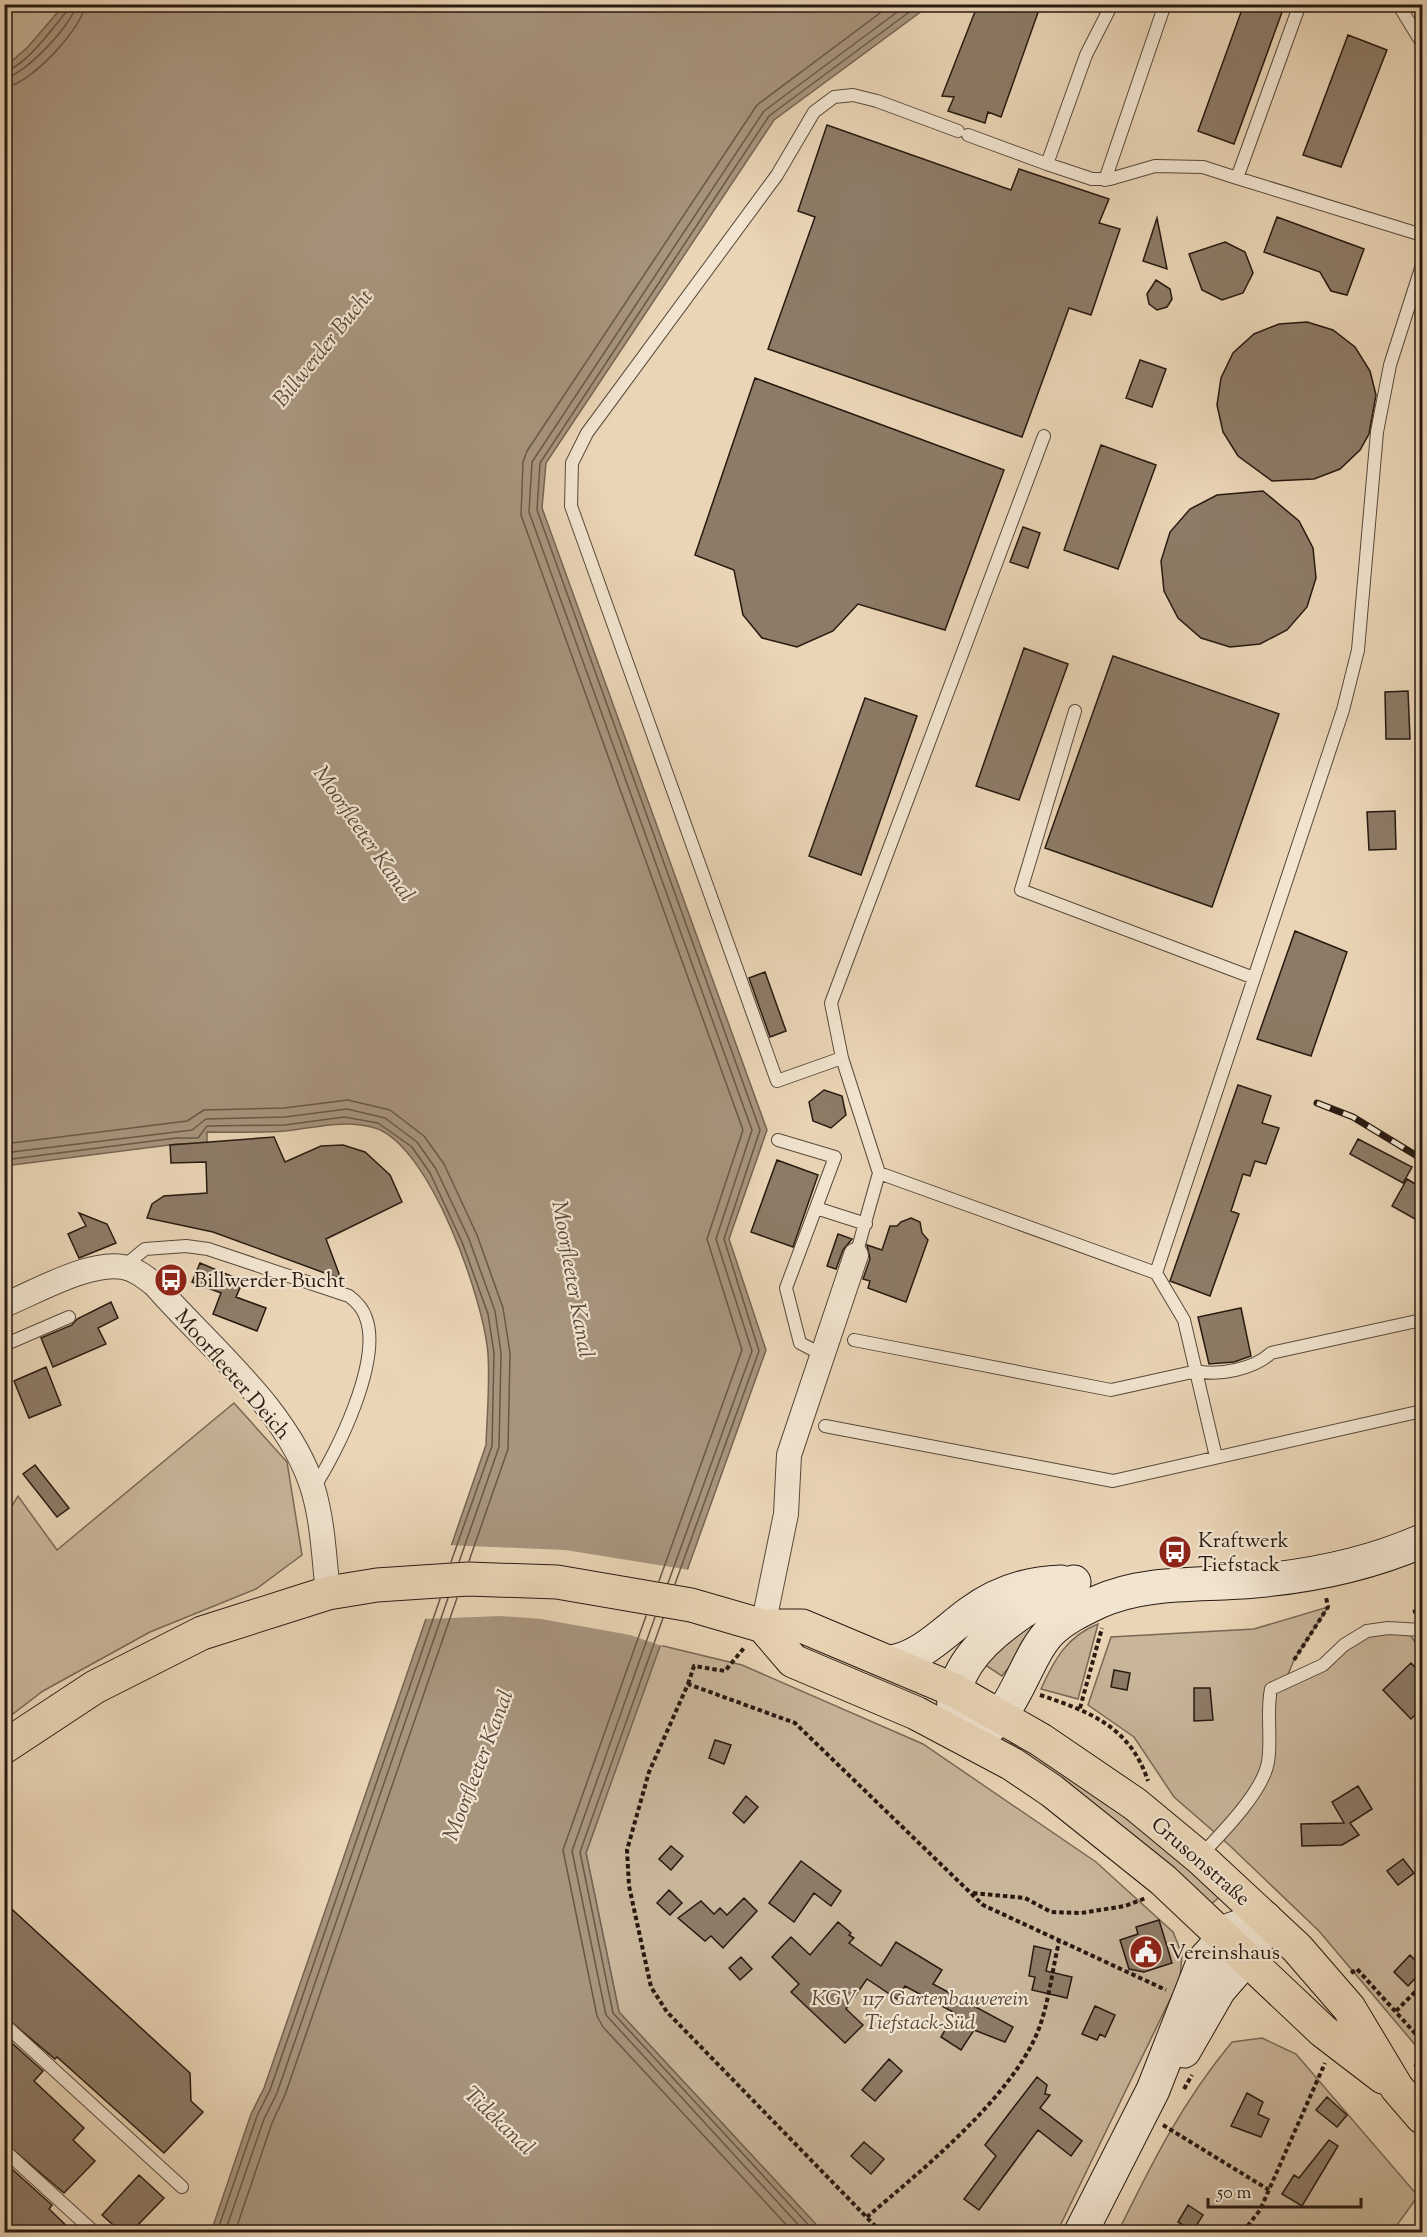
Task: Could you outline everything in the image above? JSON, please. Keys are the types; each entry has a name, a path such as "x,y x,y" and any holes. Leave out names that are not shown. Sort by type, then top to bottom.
{"main road":[{"path":"4,1747 95,1687 202,1633 328,1593 377,1585 468,1579 546,1581 644,1595 723,1613 763,1626"},
{"name":"Grusonstraße","path":"763,1626 802,1626 892,1662 954,1690 1001,1716 1092,1773 1199,1857 1297,1948 1349,2008 1397,2088 1422,2117"},
{"name":"Grusonstraße","path":"763,1626 793,1661 906,1708 962,1736 1052,1791 1163,1880 1335,2041 1397,2088"}],"street":[{"path":"763,1626 786,1514 789,1455 856,1255"},
{"path":"4,1305 97,1267 123,1267"},
{"name":"Moorfleeter Deich","path":"123,1267 135,1270 155,1285 282,1424 299,1455 313,1489 328,1593"},
{"path":"892,1662 917,1653 971,1612 996,1597 1023,1586 1110,1582 1150,1587 1254,1581 1323,1572 1395,1553 1422,1541"},
{"path":"1074,1582 1037,1603 991,1637 965,1665 954,1690 954,1715 962,1736 986,1730 1001,1716 1027,1665 1051,1631 1080,1610 1110,1597 1150,1587"},
{"path":"1167,2100 1204,1960 1224,1936 1242,1925 1265,1918"},
{"path":"1081,2232 1167,2100 1188,2045 1219,1990 1247,1958 1257,1942 1265,1918"}],"lane":[{"path":"1047,164 1086,55 1112,4"},
{"path":"1105,180 1165,4"},
{"path":"1237,178 1300,4"},
{"path":"1398,4 1422,43"},
{"path":"842,1058 777,1080 572,506 572,463 587,432 777,175 814,112 834,98 853,95 877,101 1092,179 1105,180 1155,166 1203,167 1422,235"},
{"path":"1156,1273 1342,710 1358,650 1377,432 1390,365 1422,266"},
{"path":"856,1255 879,1173 842,1058 831,1003 1044,436"},
{"path":"1075,711 1021,890 1254,978"},
{"path":"778,1140 835,1158 786,1288 800,1343 823,1355"},
{"path":"879,1173 1156,1273 1184,1320 1216,1457"},
{"path":"816,1208 866,1224"},
{"path":"123,1267 145,1250 186,1246 208,1249 349,1296 359,1305 367,1319 369,1338 363,1380 330,1464 313,1489"},
{"path":"4,1345 69,1317"},
{"path":"854,1340 1111,1390 1197,1371 1209,1374 1260,1363 1271,1353 1417,1321"},
{"path":"825,1426 1113,1481 1422,1412"},
{"path":"1199,1857 1249,1802 1268,1764 1268,1703 1271,1689 1286,1680 1323,1665 1344,1645 1367,1630 1388,1628 1422,1630"},
{"path":"4,2024 182,2187"},
{"path":"4,2150 94,2232"}],"path":[{"path":"1286,1680 1294,1660 1328,1607 1323,1572"},
{"path":"1080,1708 1110,1597"},
{"path":"725,1671 694,1666 649,1772 627,1850 629,1887 651,1987 667,2012 881,2232"},
{"path":"688,1684 795,1723 983,1905 1169,1992"},
{"path":"1017,1687 1080,1708 1126,1739 1139,1758 1151,1788"},
{"path":"972,1893 1025,1898 1051,1912 1081,1913 1125,1905 1146,1898 1163,1880"},
{"path":"867,2217 954,2141 1015,2073 1038,2030 1059,1941"},
{"path":"1396,2011 1422,1984"},
{"path":"1243,2232 1260,2210 1335,2041"},
{"path":"1157,2134 1162,2124 1167,2100 1196,2068"},
{"path":"1162,2124 1269,2190"}],"green space":[{"path":"5,5 64,5 28,47 5,67"},
{"path":"234,1403 287,1462 302,1555 256,1589 150,1632 43,1691 5,1720 5,1517 18,1496 57,1550"},
{"path":"1057,1604 1002,1676 979,1661"},
{"path":"1328,1607 1294,1660 1286,1679 1323,1665 1367,1631 1406,1628 1422,1653 1422,2053 1319,1931 1228,1844 1174,1797 1134,1737 1088,1705 1111,1637 1254,1629"},
{"path":"1098,1624 1078,1699 1041,1689 1051,1668 1070,1642"},
{"name":"KGV 117 Gartenbauverein Tiefstack-Süd","path":"659,1645 742,1665 923,1744 1096,1862 1173,1932 1182,1954 1180,1979 1057,2232 823,2232 619,2012 586,1853"},
{"path":"1016,1739 1134,1820 1222,1895 1210,1905 1010,1745"},
{"path":"1262,2038 1296,2054 1418,2196 1392,2232 1118,2232 1169,2134 1214,2065 1232,2042"}],"water":[{"path":"64,5 930,5 774,120 546,463 542,508 767,1130 729,1239 766,1350 586,1853 619,2012 823,2232 211,2232 251,2114 264,2088 486,1445 488,1354 484,1329 465,1263 434,1193 415,1163 395,1140 375,1128 341,1124 275,1132 207,1132 207,1144 177,1144 5,1166 5,67 28,47"}],"pier":[{"path":"447,1545 565,1550 690,1570 662,1646 630,1635 541,1619 500,1616 424,1619"}],"building":[{"path":"978,4 1041,4 1001,117 988,112 985,123 948,111 954,97 942,96"},
{"path":"1244,4 1285,4 1234,144 1198,131"},
{"path":"1348,35 1387,50 1341,167 1303,155"},
{"path":"827,125 1011,190 1019,169 1109,199 1099,223 1120,229 1091,315 1069,308 1022,437 768,349 815,217 798,211"},
{"path":"1277,217 1364,249 1347,295 1331,291 1320,272 1264,252"},
{"path":"1157,218 1167,269 1143,261"},
{"path":"1225,242 1245,252 1253,273 1243,293 1222,300 1202,290 1189,254"},
{"path":"1156,280 1170,289 1172,299 1167,307 1157,310 1149,304 1147,294"},
{"path":"1307,322 1333,330 1355,347 1370,371 1376,395 1369,434 1360,450 1340,469 1314,479 1272,481 1238,456 1223,432 1217,405 1221,378 1233,353 1254,334 1279,324"},
{"path":"1140,360 1166,369 1152,407 1126,398"},
{"path":"755,378 1004,470 945,630 858,604 833,631 797,647 762,638 743,615 734,570 695,555"},
{"path":"1101,445 1156,465 1118,569 1064,550"},
{"path":"1263,491 1299,521 1313,548 1316,578 1307,607 1287,630 1260,644 1230,647 1201,638 1178,618 1164,591 1161,561 1170,532 1190,509 1217,495"},
{"path":"1023,527 1040,533 1028,568 1010,562"},
{"path":"1024,648 1068,664 1019,800 976,786"},
{"path":"1113,656 1279,714 1212,907 1045,848"},
{"path":"1408,691 1410,739 1386,739 1385,692"},
{"path":"865,698 917,716 861,875 809,856"},
{"path":"1395,811 1396,849 1369,850 1367,812"},
{"path":"1295,931 1347,952 1311,1056 1257,1039"},
{"path":"765,972 786,1031 770,1037 749,978"},
{"path":"1238,1085 1271,1096 1262,1123 1279,1128 1266,1164 1255,1161 1250,1176 1243,1174 1231,1211 1239,1214 1210,1296 1170,1281"},
{"path":"824,1090 842,1096 846,1115 831,1128 813,1121 809,1102"},
{"path":"274,1137 285,1162 321,1146 343,1145 365,1152 390,1175 402,1202 326,1239 341,1279 213,1232 147,1218 152,1204 164,1196 207,1193 206,1162 171,1163 170,1145"},
{"path":"1358,1139 1412,1167 1403,1183 1350,1154"},
{"path":"777,1160 818,1175 793,1247 751,1232"},
{"path":"1407,1179 1422,1188 1422,1223 1392,1206"},
{"path":"79,1213 107,1224 116,1243 79,1258 68,1234 86,1226"},
{"path":"911,1218 920,1222 922,1233 928,1240 906,1302 868,1288 870,1281 863,1279 870,1259 867,1245 882,1250 890,1226 897,1226"},
{"path":"838,1234 852,1239 843,1250 836,1269 827,1266"},
{"path":"200,1263 243,1281 236,1297 266,1308 257,1331 213,1314 221,1293 192,1282"},
{"path":"111,1302 118,1318 98,1328 106,1344 53,1367 41,1338 72,1325 77,1319"},
{"path":"1241,1308 1251,1356 1234,1362 1209,1364 1198,1317"},
{"path":"46,1367 61,1405 29,1418 14,1381"},
{"path":"35,1465 69,1508 57,1517 23,1474"},
{"path":"1411,1663 1422,1675 1422,1708 1411,1719 1383,1690"},
{"path":"1114,1670 1130,1673 1127,1690 1111,1687"},
{"path":"1194,1688 1210,1688 1213,1720 1194,1721"},
{"path":"715,1740 731,1745 724,1764 709,1758"},
{"path":"1358,1786 1372,1809 1350,1823 1359,1835 1342,1845 1302,1846 1301,1824 1344,1823 1332,1802"},
{"path":"746,1796 758,1807 744,1823 733,1813"},
{"path":"671,1846 683,1856 671,1870 659,1859"},
{"path":"1403,1859 1414,1873 1398,1885 1387,1871"},
{"path":"801,1861 841,1891 831,1906 814,1893 794,1922 769,1903"},
{"path":"669,1890 682,1903 670,1915 657,1903"},
{"path":"744,1898 757,1911 723,1948 711,1936 705,1941 678,1918 701,1901 714,1914 720,1908 727,1915"},
{"path":"4,1902 190,2073 191,2101 203,2112 164,2153 57,2057 55,2059 4,2016"},
{"name":"Vereinshaus","path":"1159,1920 1172,1963 1144,1972 1129,1969 1120,1940 1138,1934 1136,1927"},
{"path":"838,1922 854,1938 849,1943 881,1966 896,1942 942,1970 933,1984 1013,2027 1005,2042 974,2030 961,2050 941,2037 955,2013 905,1986 897,1999 867,1979 846,2009 863,2025 845,2043 791,1992 799,1984 772,1957 791,1937 810,1955"},
{"path":"1034,1946 1051,1950 1046,1971 1072,1977 1067,1998 1032,1990 1035,1977 1029,1976"},
{"path":"1410,1955 1422,1967 1422,1971 1408,1986 1394,1972"},
{"path":"741,1957 752,1969 740,1980 729,1968"},
{"path":"1095,2006 1115,2015 1105,2037 1100,2034 1097,2040 1082,2034"},
{"path":"4,2036 43,2071 34,2081 84,2128 73,2140 95,2161 64,2193 4,2142"},
{"path":"889,2059 902,2071 875,2101 862,2090"},
{"path":"1037,2077 1047,2085 1045,2094 1050,2095 1040,2108 1082,2141 1071,2156 1038,2130 979,2210 964,2199 996,2156 985,2145"},
{"path":"1247,2093 1263,2102 1258,2114 1269,2119 1261,2137 1231,2126"},
{"path":"1327,2097 1347,2115 1337,2127 1316,2110"},
{"path":"1329,2140 1338,2146 1302,2206 1282,2194 1294,2175 1299,2178"},
{"path":"864,2142 884,2159 871,2174 851,2156"},
{"path":"4,2162 52,2205 49,2209 73,2232 4,2232"},
{"path":"139,2175 164,2198 131,2232 121,2232 102,2215"},
{"path":"1188,2205 1203,2215 1193,2231 1178,2222"}],"railway":[{"path":"1317,1103 1353,1117 1422,1159"}],"place":[{"name":"Billwerder Bucht","path":"171,1280"},
{"name":"Kraftwerk Tiefstack","path":"1175,1552"},
{"name":"Vereinshaus","path":"1146,1952"}],"water label":[{"name":"Moorfleeter Kanal","path":"365,833"},
{"name":"Moorfleeter Kanal","path":"574,1279"},
{"name":"Moorfleeter Kanal","path":"477,1765"},
{"name":"Tidekanal","path":"500,2120"}]}
